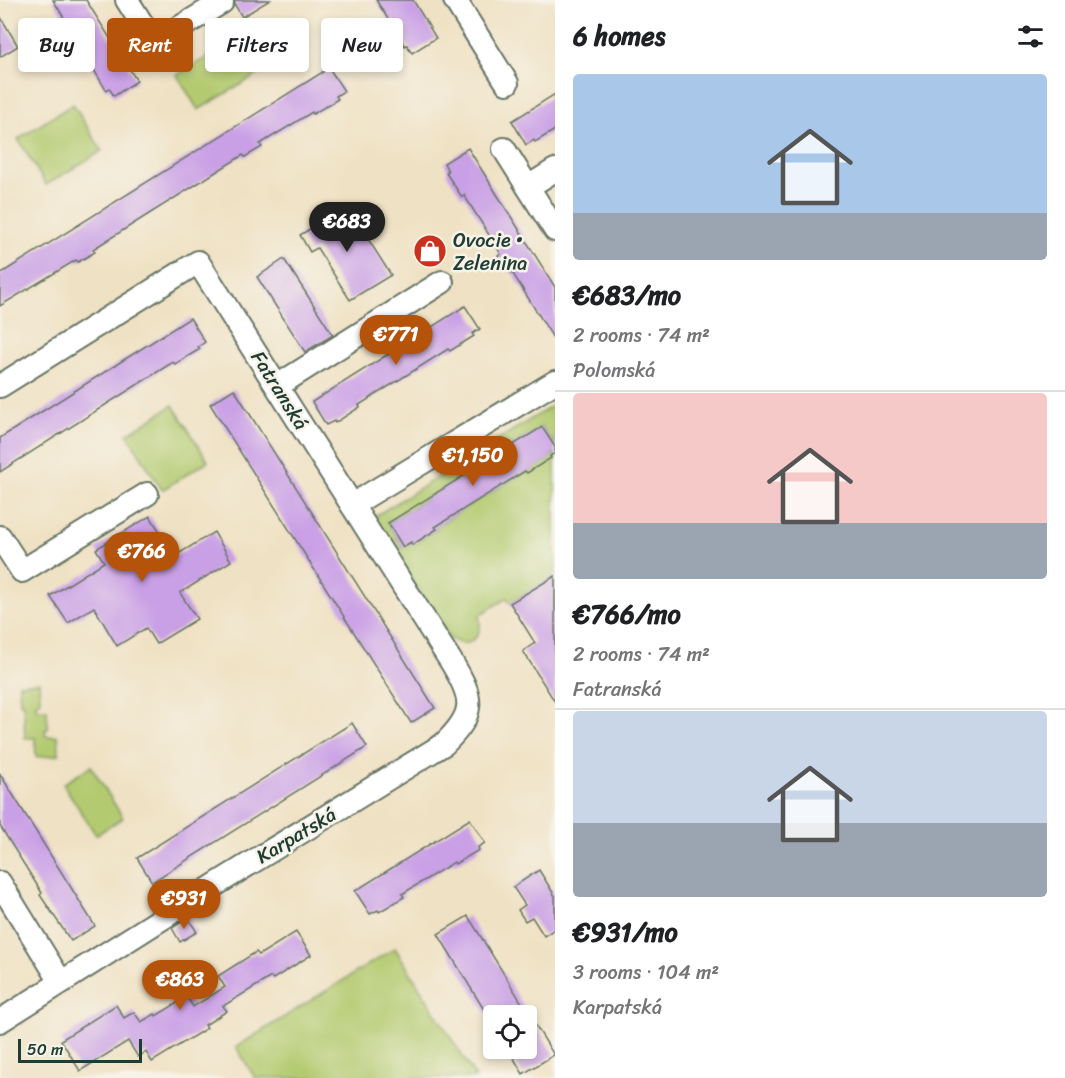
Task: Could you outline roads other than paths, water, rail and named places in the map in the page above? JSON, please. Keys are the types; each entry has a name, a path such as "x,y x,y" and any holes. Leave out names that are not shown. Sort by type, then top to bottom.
{"street":[{"path":"127,0 154,44 222,2 221,0"},
{"path":"455,0 507,83"},
{"path":"504,149 555,230"},
{"path":"528,187 555,170"},
{"name":"Fatranská","path":"0,386 198,262 465,684 469,698 464,721"},
{"path":"277,386 442,282"},
{"path":"352,505 555,382"},
{"path":"0,537 22,571 147,494"},
{"name":"Karpatská","path":"0,1021 225,878 444,744 464,721"},
{"path":"0,883 61,982"}],"place":[{"name":"Ovocie • Zelenina","path":"430,251"}]}
